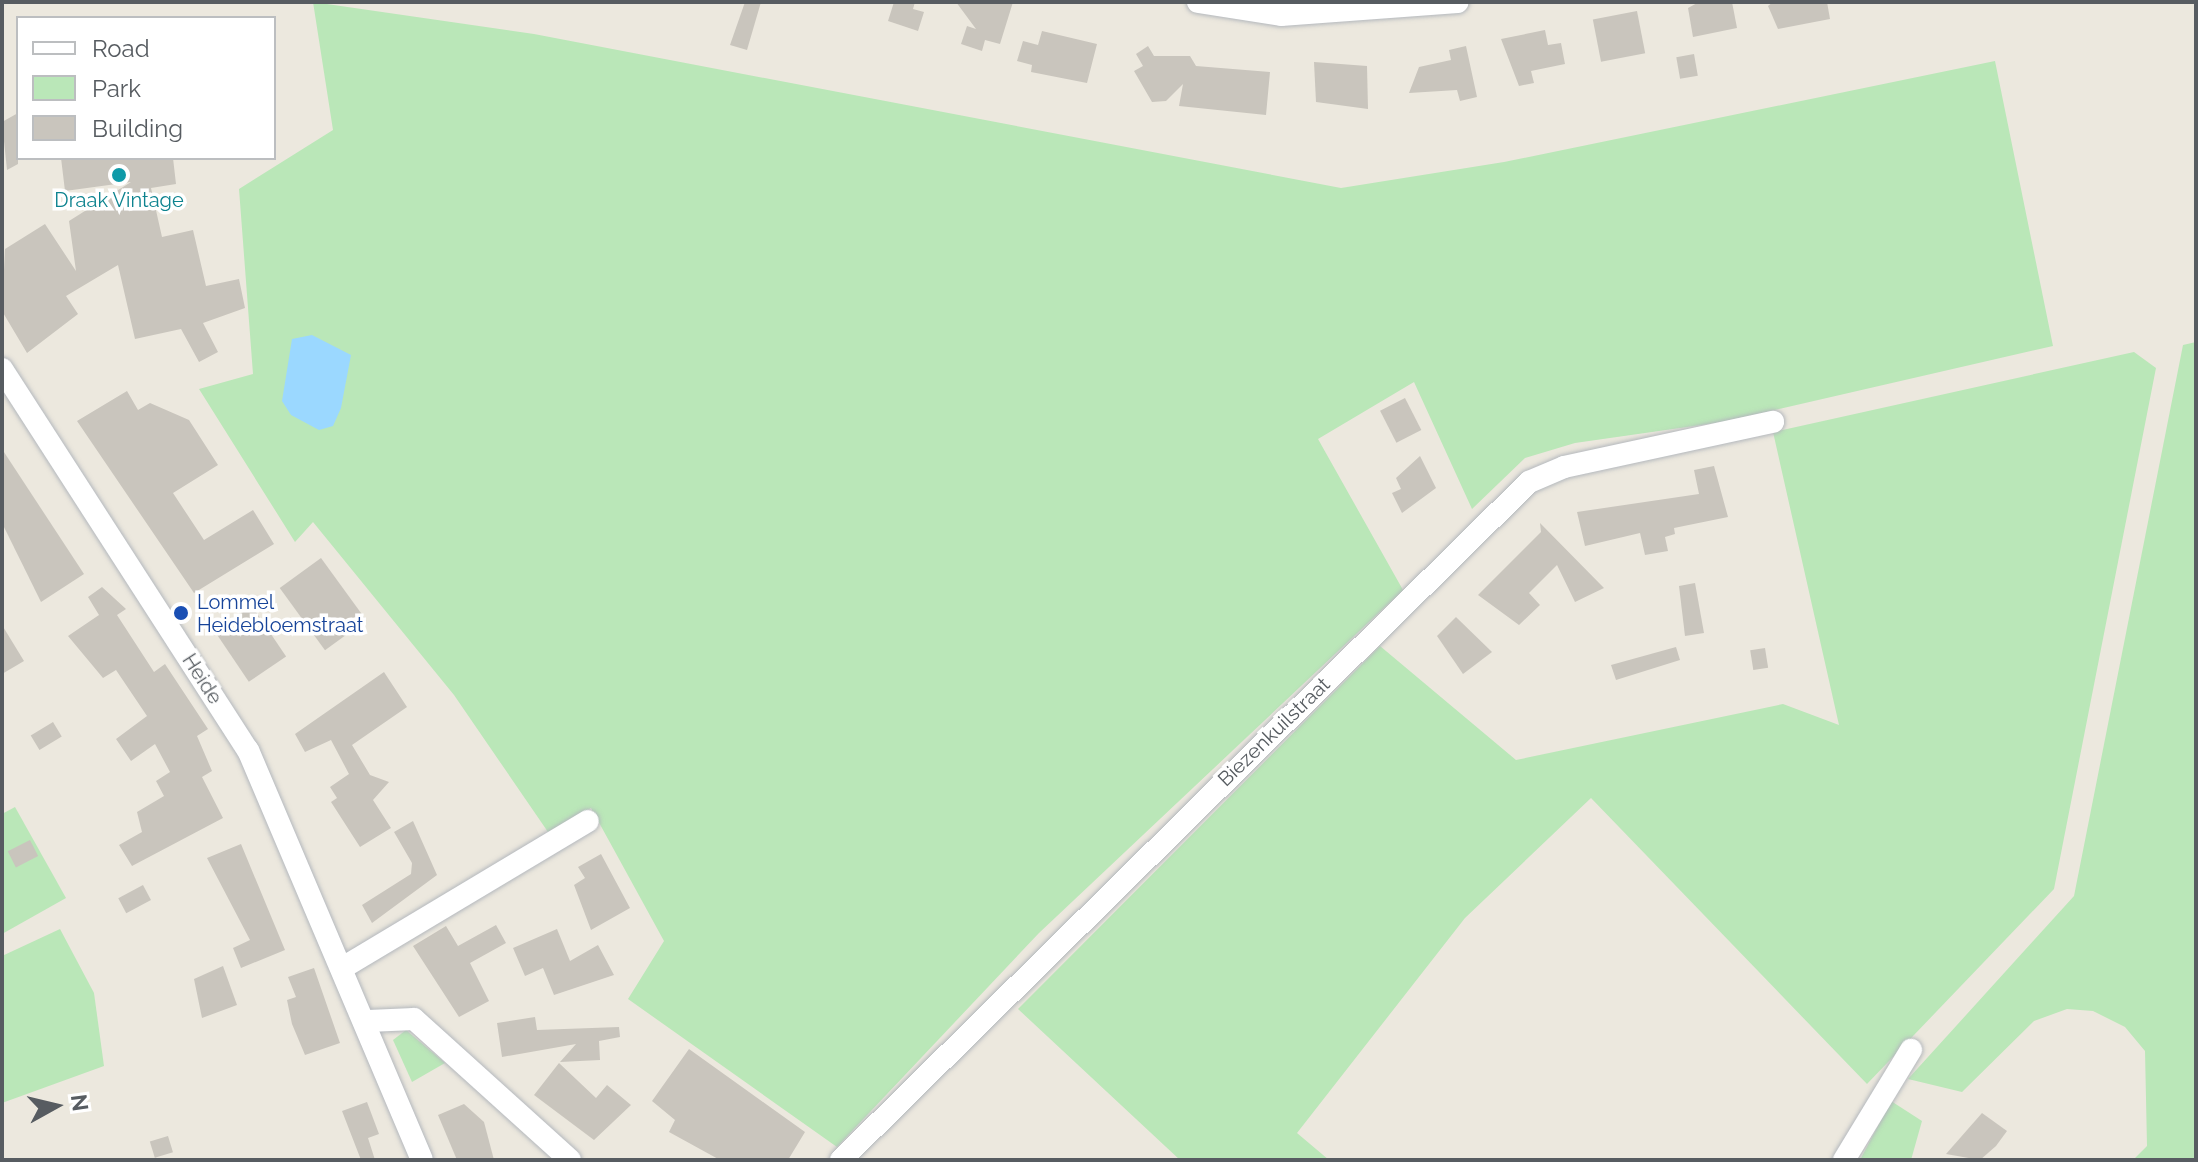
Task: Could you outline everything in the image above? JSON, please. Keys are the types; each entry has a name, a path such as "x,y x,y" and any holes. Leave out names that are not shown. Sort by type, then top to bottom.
{"street":[{"path":"1198,2 1281,15 1458,2"},
{"name":"Heide","path":"2,369 248,750 368,1021 422,1160"},
{"name":"Biezenkuilstraat","path":"841,1160 1529,482 1564,467 1773,422"},
{"path":"344,967 588,821"},
{"path":"368,1021 414,1019 570,1160"},
{"path":"1844,1160 1911,1050"}],"green space":[{"path":"313,2 534,34 1341,188 1504,162 1995,61 2053,346 1722,422 1575,443 1525,458 1472,509 1414,382 1318,439 1403,590 1039,933 837,1147 628,999 664,941 591,808 548,832 454,695 313,522 295,542 199,389 253,374 239,189 333,130"},
{"path":"2196,342 2196,1160 2133,1160 2147,1146 2145,1051 2125,1027 2093,1011 2067,1009 2034,1021 1962,1092 1908,1079 2074,896 2183,345"},
{"path":"2134,352 2156,368 2054,889 1867,1084 1591,798 1465,918 1297,1133 1329,1160 1180,1160 1018,1009 1380,646 1516,760 1783,704 1839,725 1773,432"},
{"path":"15,807 66,898 2,934 2,814"},
{"path":"60,929 94,993 104,1066 2,1103 2,956"},
{"path":"406,1030 445,1063 412,1082 393,1040"},
{"path":"1891,1101 1922,1121 1911,1160 1860,1160"}],"water":[{"path":"312,335 351,355 341,408 333,426 319,430 291,415 282,401 292,339"}],"building":[{"path":"745,2 761,2 747,50 730,45"},
{"path":"894,2 915,2 913,9 924,12 918,31 888,21"},
{"path":"956,2 1013,2 1000,44 985,40 982,51 961,44 967,26 976,29"},
{"path":"1699,2 1732,2 1737,28 1693,37 1688,8"},
{"path":"1773,2 1827,2 1830,19 1778,29 1768,6"},
{"path":"1637,11 1645,53 1601,62 1593,20"},
{"path":"1545,30 1548,45 1561,43 1565,64 1531,71 1534,83 1519,86 1501,39"},
{"path":"1042,31 1097,44 1087,83 1031,72 1032,65 1017,61 1023,41 1038,45"},
{"path":"1148,46 1154,56 1190,56 1196,66 1270,72 1266,115 1179,106 1183,84 1166,101 1152,102 1134,71 1143,66 1136,54"},
{"path":"1466,46 1477,97 1460,101 1457,90 1409,93 1419,67 1451,60 1449,50"},
{"path":"1694,54 1698,76 1680,79 1676,57"},
{"path":"1314,62 1367,66 1368,109 1316,102"},
{"path":"16,114 18,164 7,170 2,122"},
{"path":"61,160 173,160 176,184 151,188 162,237 193,230 206,286 239,279 245,308 203,323 218,352 199,362 181,329 135,339 118,265 66,296 78,314 27,353 2,311 5,249 45,224 76,271 69,221 131,182 65,191"},
{"path":"127,391 138,410 150,403 189,420 218,465 173,493 204,540 253,510 274,544 194,593 77,421"},
{"path":"1405,398 1421,430 1396,443 1380,411"},
{"path":"2,449 84,574 41,602 2,523"},
{"path":"1420,456 1436,488 1402,513 1392,493 1401,489 1396,478"},
{"path":"1714,466 1728,517 1674,528 1675,534 1665,537 1668,551 1645,555 1640,533 1585,546 1577,512 1699,494 1694,470"},
{"path":"1540,523 1604,588 1575,602 1557,565 1529,593 1540,605 1519,625 1478,595 1541,532"},
{"path":"321,558 366,620 325,650 280,588"},
{"path":"1695,583 1704,633 1685,636 1679,586"},
{"path":"102,587 126,609 117,615 154,672 165,664 208,729 197,736 212,771 202,777 223,818 132,866 119,845 142,832 137,812 164,796 156,781 170,772 155,744 131,761 116,739 147,716 116,670 103,678 68,636 99,615 88,597"},
{"path":"252,606 286,657 249,682 215,631"},
{"path":"1456,617 1492,652 1463,674 1437,636"},
{"path":"2,625 24,661 2,674"},
{"path":"1676,647 1680,660 1616,680 1611,665"},
{"path":"1765,648 1768,668 1753,670 1750,650"},
{"path":"384,672 407,707 352,745 370,775 389,782 373,800 391,828 360,847 331,802 337,798 330,787 349,774 331,740 305,752 295,734"},
{"path":"53,722 62,737 39,750 31,735"},
{"path":"413,821 437,875 372,923 362,905 411,874 412,863 394,832"},
{"path":"30,840 38,856 16,867 8,851"},
{"path":"241,844 285,950 241,968 233,948 250,940 207,858"},
{"path":"601,854 630,908 591,930 574,885 585,878 578,867"},
{"path":"143,885 151,900 126,913 118,898"},
{"path":"496,925 506,943 470,963 489,1001 459,1017 413,946 446,926 458,946"},
{"path":"557,929 570,961 598,945 614,975 554,995 543,968 525,976 513,948"},
{"path":"223,966 237,1005 202,1018 194,979"},
{"path":"314,968 340,1043 305,1055 292,1024 287,1000 296,997 288,977"},
{"path":"535,1017 537,1030 619,1027 620,1037 599,1041 600,1060 560,1062 576,1044 502,1057 497,1023"},
{"path":"689,1049 805,1132 788,1160 720,1160 669,1132 675,1120 652,1101"},
{"path":"559,1063 596,1098 607,1085 631,1105 594,1140 534,1095"},
{"path":"367,1102 379,1134 368,1138 375,1160 361,1160 342,1111"},
{"path":"464,1104 484,1122 494,1160 457,1160 438,1115"},
{"path":"1982,1113 2007,1131 1996,1146 1980,1160 1946,1154"},
{"path":"168,1136 173,1152 155,1158 150,1142"}],"place":[{"name":"Draak Vintage","path":"119,175"},
{"name":"Lommel Heidebloemstraat","path":"181,613"}]}
